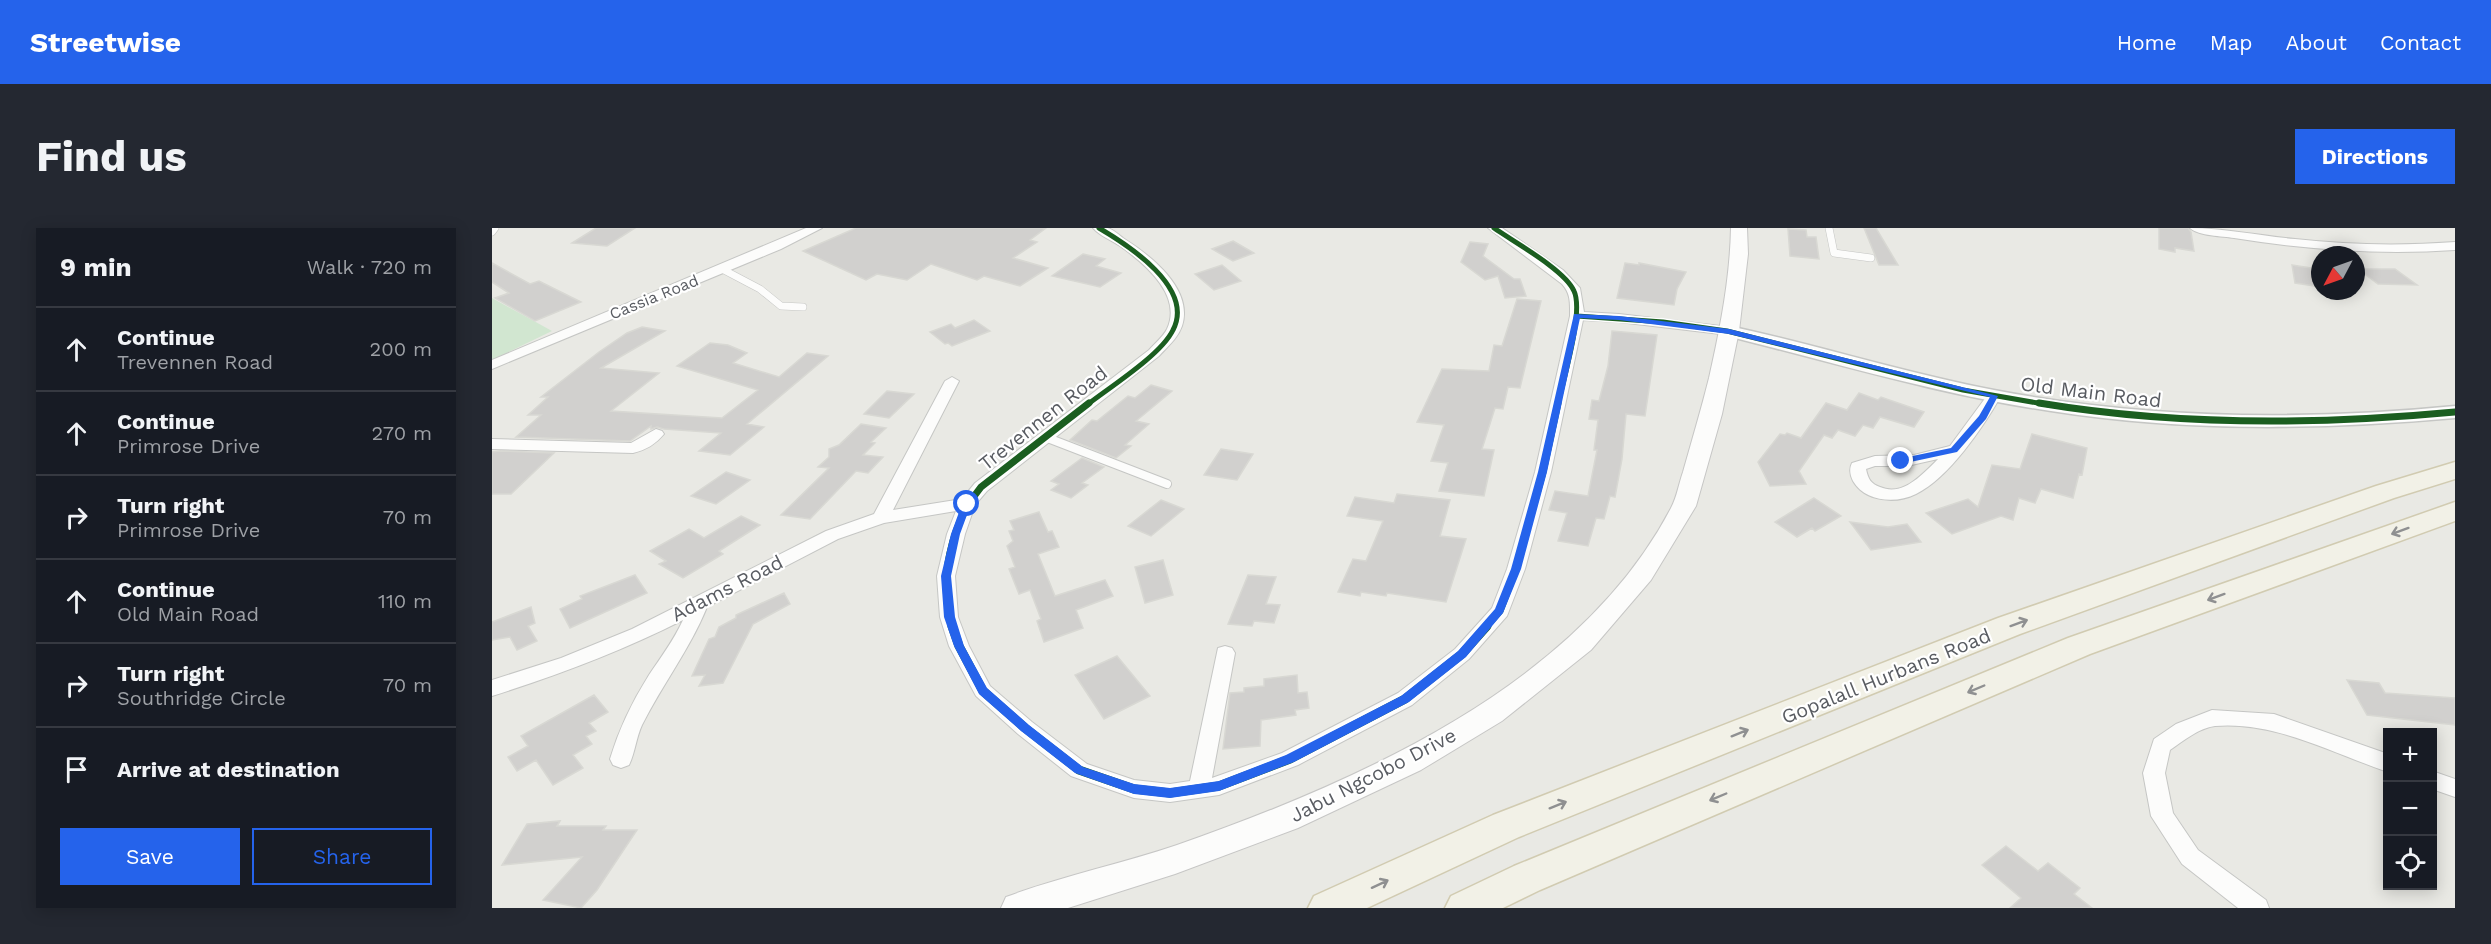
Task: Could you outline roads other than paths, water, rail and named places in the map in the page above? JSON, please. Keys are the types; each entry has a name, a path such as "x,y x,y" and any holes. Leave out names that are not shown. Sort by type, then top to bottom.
{"main road":[{"name":"Jabu Ngcobo Drive","path":"1018,908 1176,860 1287,819 1410,761 1492,713 1581,644 1642,574 1684,506 1712,414 1729,331 1739,254 1739,228"},
{"name":"Gopalall Hurbans Road","path":"1327,908 1506,826 2009,626 2385,492 2455,470"},
{"path":"1464,908 1527,878 2079,646 2455,511"}],"street":[{"name":"Cassia Road","path":"492,365 816,228"},
{"name":"Trevennen Road","path":"1099,228 1146,260 1162,279 1175,299 1176,324 1169,337 1154,353 981,487 967,504 956,534 946,576 950,617 959,646 983,691 1025,728 1079,770 1134,789 1170,793 1219,786 1290,759 1405,699 1462,654 1500,611 1516,569 1543,472 1577,316"},
{"path":"1496,228 1551,268 1572,287 1578,299 1577,316 1629,319 1729,331"},
{"path":"2196,228 2245,232 2310,244 2354,247 2455,246"},
{"name":"Old Main Road","path":"1729,331 1994,396 2179,420 2288,423 2386,419 2455,412"},
{"path":"881,518 952,381"},
{"path":"1954,450 1910,460 1881,459 1868,462 1858,467 1858,477 1866,488 1882,494 1897,495 1913,490 1944,463 1983,417 1994,396"},
{"path":"492,444 633,448 644,444 656,434"},
{"name":"Adams Road","path":"492,688 568,663 639,633 832,535 881,518 967,504"},
{"path":"621,759 630,728 655,682 685,637 700,601"},
{"path":"1198,789 1225,653"},
{"path":"2257,908 2190,857 2162,816 2154,773 2161,746 2183,730 2212,718 2274,722 2383,761"},
{"path":"2437,781 2455,788"}],"lane":[{"path":"492,232 495,228"},
{"path":"1829,228 1836,254 1871,258"},
{"path":"722,269 769,294 781,306 803,307"},
{"path":"1045,437 1167,484"}]}
